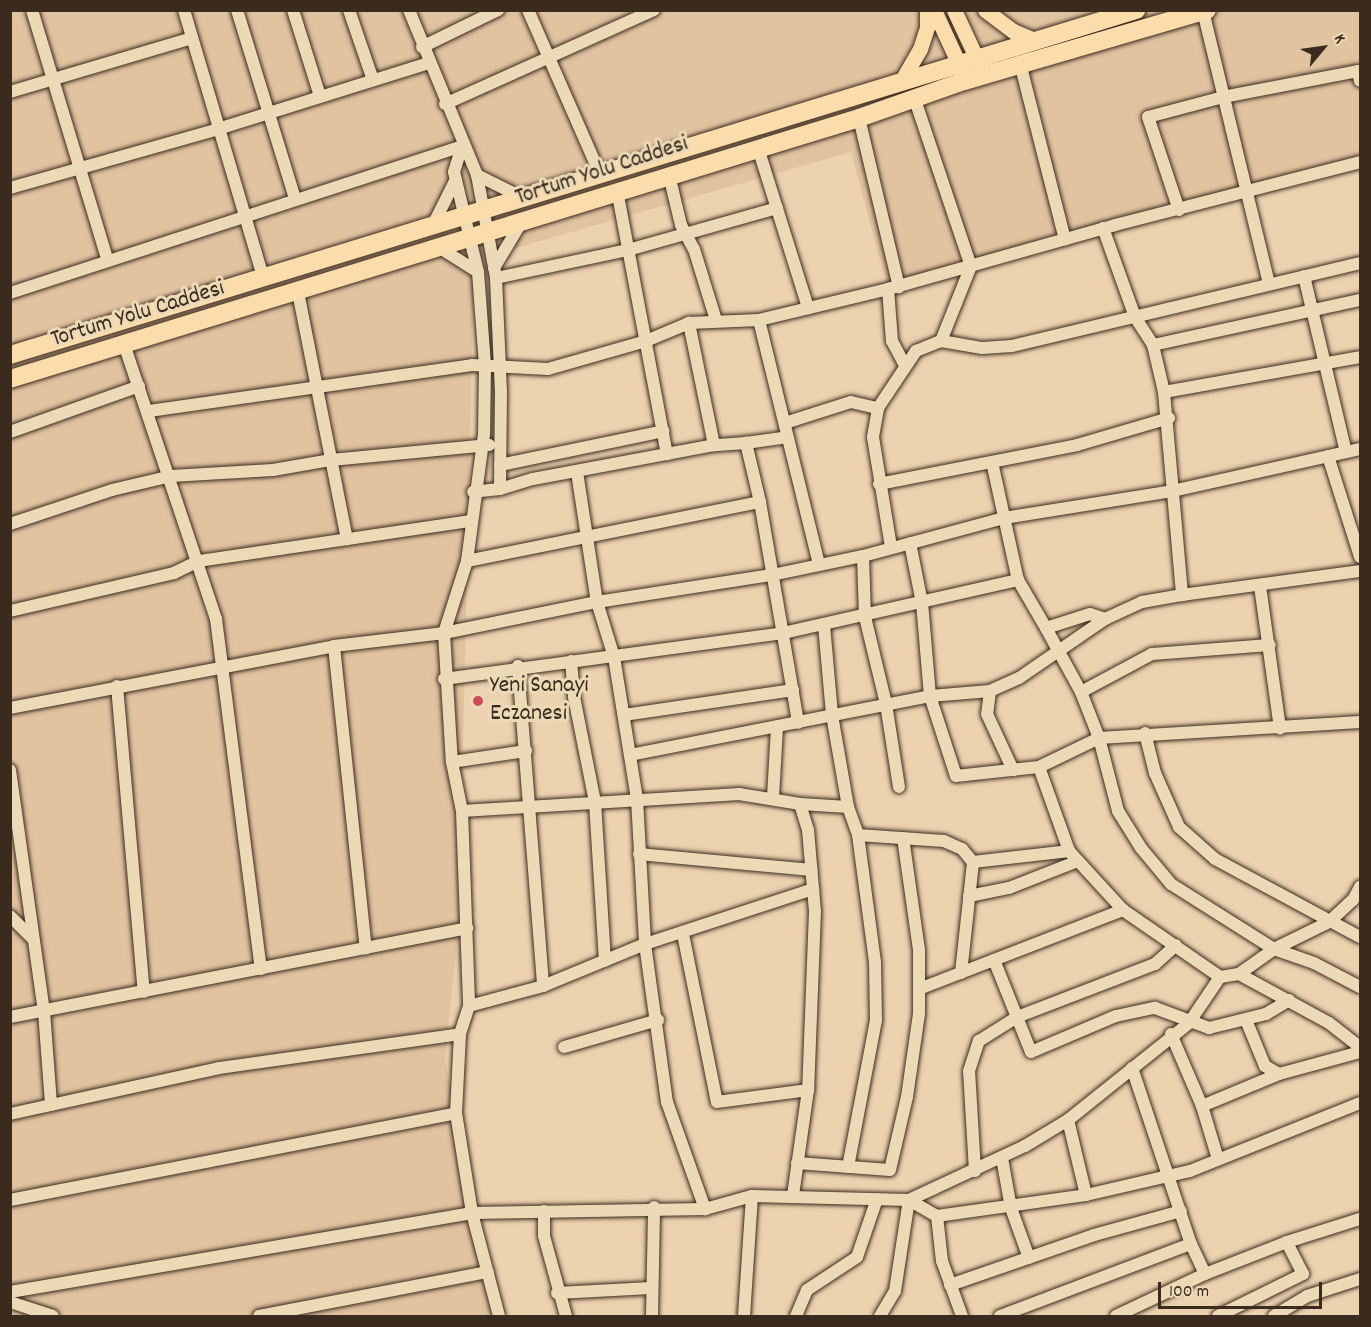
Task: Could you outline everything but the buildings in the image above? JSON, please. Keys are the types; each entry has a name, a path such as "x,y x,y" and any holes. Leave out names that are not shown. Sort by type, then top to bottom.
{"highway":[{"name":"Tortum Yolu Caddesi","path":"10,355 969,59 1136,10"},
{"name":"Tortum Yolu Caddesi","path":"10,379 440,248 617,190 859,118 964,81 1021,67 1205,11"}],"main road":[{"path":"903,80 921,49 927,27 927,10"},
{"path":"934,10 983,77"},
{"path":"954,10 969,59 964,81"},
{"path":"985,10 1013,31 1034,40"}],"street":[{"path":"32,10 78,169 108,261"},
{"path":"184,10 263,276"},
{"path":"237,10 295,198"},
{"path":"293,10 320,96"},
{"path":"349,10 373,80"},
{"path":"409,10 428,63 462,146 477,176 483,209 478,272 485,364 482,445 473,492 467,561 444,633 444,679 452,762 462,812 467,928 469,1006 460,1034 456,1113 472,1213 499,1317"},
{"path":"422,46 498,10"},
{"path":"528,10 600,174"},
{"path":"445,104 654,10"},
{"path":"1205,11 1223,97 1269,284"},
{"path":"10,92 192,38"},
{"path":"10,188 218,129 428,63"},
{"path":"1021,67 1065,239"},
{"path":"1179,210 1148,117 1223,97 1358,71 1360,81"},
{"path":"915,100 971,266 941,341"},
{"path":"859,118 894,288 892,342 904,364"},
{"path":"433,225 456,179 462,146"},
{"path":"10,293 295,198 462,146"},
{"path":"758,148 808,308"},
{"path":"149,411 485,364 548,369 646,341 689,323 716,320 759,320 894,288 1103,228 1247,194 1360,162"},
{"path":"669,175 686,235 716,320"},
{"path":"477,176 521,197"},
{"path":"456,179 465,216 481,235 495,273 500,366 500,489"},
{"path":"617,190 667,454"},
{"path":"495,273 628,250 777,208"},
{"path":"495,273 521,222"},
{"path":"1103,228 1135,317 1152,345 1164,392 1169,418 1172,491 1182,595"},
{"path":"440,248 478,272"},
{"path":"891,548 873,437 878,408 904,364 916,351 941,341 982,348 1012,346 1360,263"},
{"path":"1304,276 1346,452"},
{"path":"298,292 347,539"},
{"path":"1152,345 1360,300"},
{"path":"759,320 819,564"},
{"path":"689,323 714,445"},
{"path":"124,344 200,561 216,619 224,667 261,969"},
{"path":"1164,392 1360,357"},
{"path":"10,432 140,386"},
{"path":"785,423 851,402 878,408"},
{"path":"879,484 1077,444 1169,418"},
{"path":"500,465 664,431"},
{"path":"473,492 500,489 533,479 714,445 788,437"},
{"path":"746,443 760,502 798,723"},
{"path":"10,524 112,490 171,476 273,470 331,460 500,445"},
{"path":"10,708 334,646 444,633 597,602 772,575 863,556 1004,518 1172,491 1360,449"},
{"path":"1328,456 1360,557"},
{"path":"992,462 1018,579 1081,692 1099,738 1118,811 1141,848 1171,884 1274,949 1314,963 1360,987"},
{"path":"577,472 597,602 614,657 637,799 645,944 658,1020 667,1102 705,1209"},
{"path":"467,561 585,535 633,529 760,502"},
{"path":"10,611 174,573 200,561 470,521"},
{"path":"910,543 921,603 930,696 956,776 1039,767 1099,738 1145,733 1280,729 1360,722"},
{"path":"863,556 865,617 886,704 899,787"},
{"path":"630,755 777,728 930,696 990,691 1019,678 1105,619 1142,602 1360,571"},
{"path":"444,679 518,666 614,657 783,633 865,617 1018,579"},
{"path":"1260,586 1280,729"},
{"path":"1046,628 1090,614 1105,619"},
{"path":"824,625 832,715 848,807 858,835 875,962 876,1020 848,1167"},
{"path":"1081,692 1152,654 1270,645"},
{"path":"334,646 366,948"},
{"path":"571,661 574,697 595,802 605,961"},
{"path":"518,666 526,751 527,807 543,986"},
{"path":"117,686 144,992"},
{"path":"624,715 792,690"},
{"path":"990,691 987,714 1013,770"},
{"path":"773,797 777,728"},
{"path":"1145,733 1155,773 1179,827 1215,859 1360,937"},
{"path":"452,762 526,751"},
{"path":"1039,767 1073,856 1123,910 1220,977 1239,974 1274,949 1329,922 1353,900 1360,886"},
{"path":"10,770 44,1011 51,1106"},
{"path":"462,812 739,794 773,797 800,804 848,807"},
{"path":"792,1196 808,1090 813,889 808,830 800,804"},
{"path":"858,835 944,841 962,849 973,862 961,973"},
{"path":"797,1163 890,1170 907,1097 919,1014 913,892 903,838"},
{"path":"639,854 811,870"},
{"path":"973,862 1073,856"},
{"path":"969,896 1009,888 1073,856"},
{"path":"469,1006 543,986 645,944 683,934 813,889"},
{"path":"919,988 1123,910"},
{"path":"10,916 33,939"},
{"path":"10,1017 467,928"},
{"path":"683,934 717,1102 808,1090"},
{"path":"975,1171 969,1071 979,1041 1017,1017 1155,964 1176,945"},
{"path":"994,960 1031,1052 1116,1016 1145,1010 1155,1008 1189,1023 1209,1028 1246,1020 1282,1007 1289,1000"},
{"path":"1239,974 1329,1023 1360,1047"},
{"path":"10,1292 472,1213 614,1212 654,1208 705,1209 752,1196 909,1200 1002,1158 1068,1120 1171,1034 1189,1023 1220,977"},
{"path":"564,1047 658,1020"},
{"path":"1246,1020 1265,1066 1279,1074"},
{"path":"10,1114 219,1068 460,1034"},
{"path":"1171,1034 1202,1106 1218,1159"},
{"path":"1202,1106 1279,1074 1360,1052"},
{"path":"1132,1068 1191,1244 1205,1274"},
{"path":"909,1200 937,1216 1011,1208 1086,1195 1168,1173 1190,1171 1360,1103"},
{"path":"10,1200 456,1113"},
{"path":"1068,1120 1086,1195"},
{"path":"1002,1158 1011,1208 1029,1258"},
{"path":"744,1317 752,1196"},
{"path":"796,1317 807,1290 856,1257 877,1199"},
{"path":"880,1317 895,1291 909,1200"},
{"path":"652,1317 654,1208"},
{"path":"544,1211 544,1236 557,1293 566,1317"},
{"path":"950,1285 1094,1235 1181,1211"},
{"path":"937,1216 942,1261 962,1317"},
{"path":"1116,1317 1205,1274 1287,1242 1360,1219"},
{"path":"1218,1317 1303,1274 1287,1242"},
{"path":"1000,1317 1191,1244"},
{"path":"259,1317 488,1272"},
{"path":"1274,1317 1307,1296 1360,1279"},
{"path":"557,1293 651,1288"},
{"path":"10,1302 53,1317"}],"shaded area":[{"path":"11,11 1360,11 1360,157 888,289 851,152 474,260 459,922 445,1059 491,1316 11,1316"}],"place":[{"name":"Yeni Sanayi Eczanesi","path":"478,701"}]}
